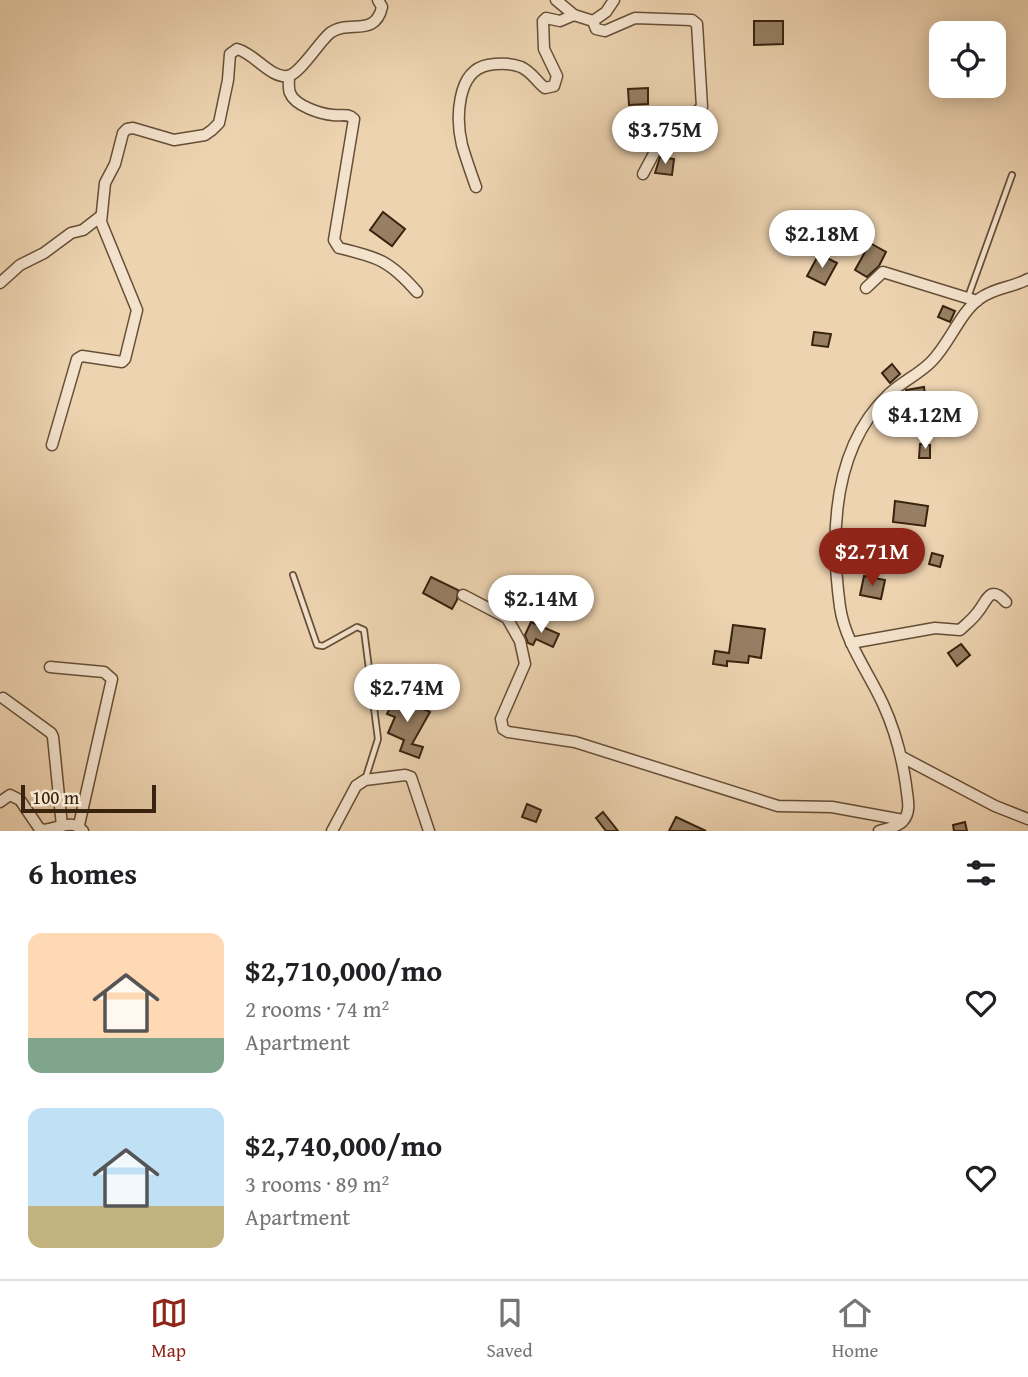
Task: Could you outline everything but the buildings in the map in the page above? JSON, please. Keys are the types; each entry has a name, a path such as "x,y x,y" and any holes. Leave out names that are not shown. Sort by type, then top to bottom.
{"street":[{"path":"52,445 77,359 82,356 121,362 125,359 138,315 100,222 105,183 116,164 123,133 127,128 148,131 174,140 205,135 219,123 228,80 230,54 237,49 247,51 274,73 289,76 332,31 373,24 380,17 382,7 378,0"},
{"path":"556,0 574,15 593,22 596,29 605,32 635,18 692,20 697,24 702,107 659,144 643,174"},
{"path":"593,22 606,12 614,0"},
{"path":"476,187 460,130 461,106 468,76 484,66 509,64 528,71 545,89 554,86 557,76 544,49 543,21 546,18 561,21 574,15"},
{"path":"289,76 290,93 300,103 320,112 347,114 354,118 335,245 373,255 387,262 417,292"},
{"path":"0,283 20,265 44,253 71,233 83,230 101,216"},
{"path":"866,288 883,272 973,299"},
{"path":"879,831 900,824 909,806 902,757 883,705 851,643 840,611 834,543 841,486 853,445 862,427 889,394 930,363 945,347 973,299 1028,279"},
{"path":"463,595 507,618 520,641 525,664 501,719 503,729 508,732 575,742 778,806 820,806 903,821"},
{"path":"851,643 935,628 960,629 977,614 989,595 1000,595 1006,601"},
{"path":"0,802 10,796 20,800 43,830 62,825 81,828 112,680 104,672 50,667"},
{"path":"3,698 53,737 62,825"},
{"path":"902,757 995,806 1028,818"},
{"path":"331,831 350,794 365,780 405,775 411,777 429,831"}],"lane":[{"path":"973,299 1007,182 1012,175"},
{"path":"293,575 317,645 323,646 357,627 364,630 378,739 365,780"}]}
